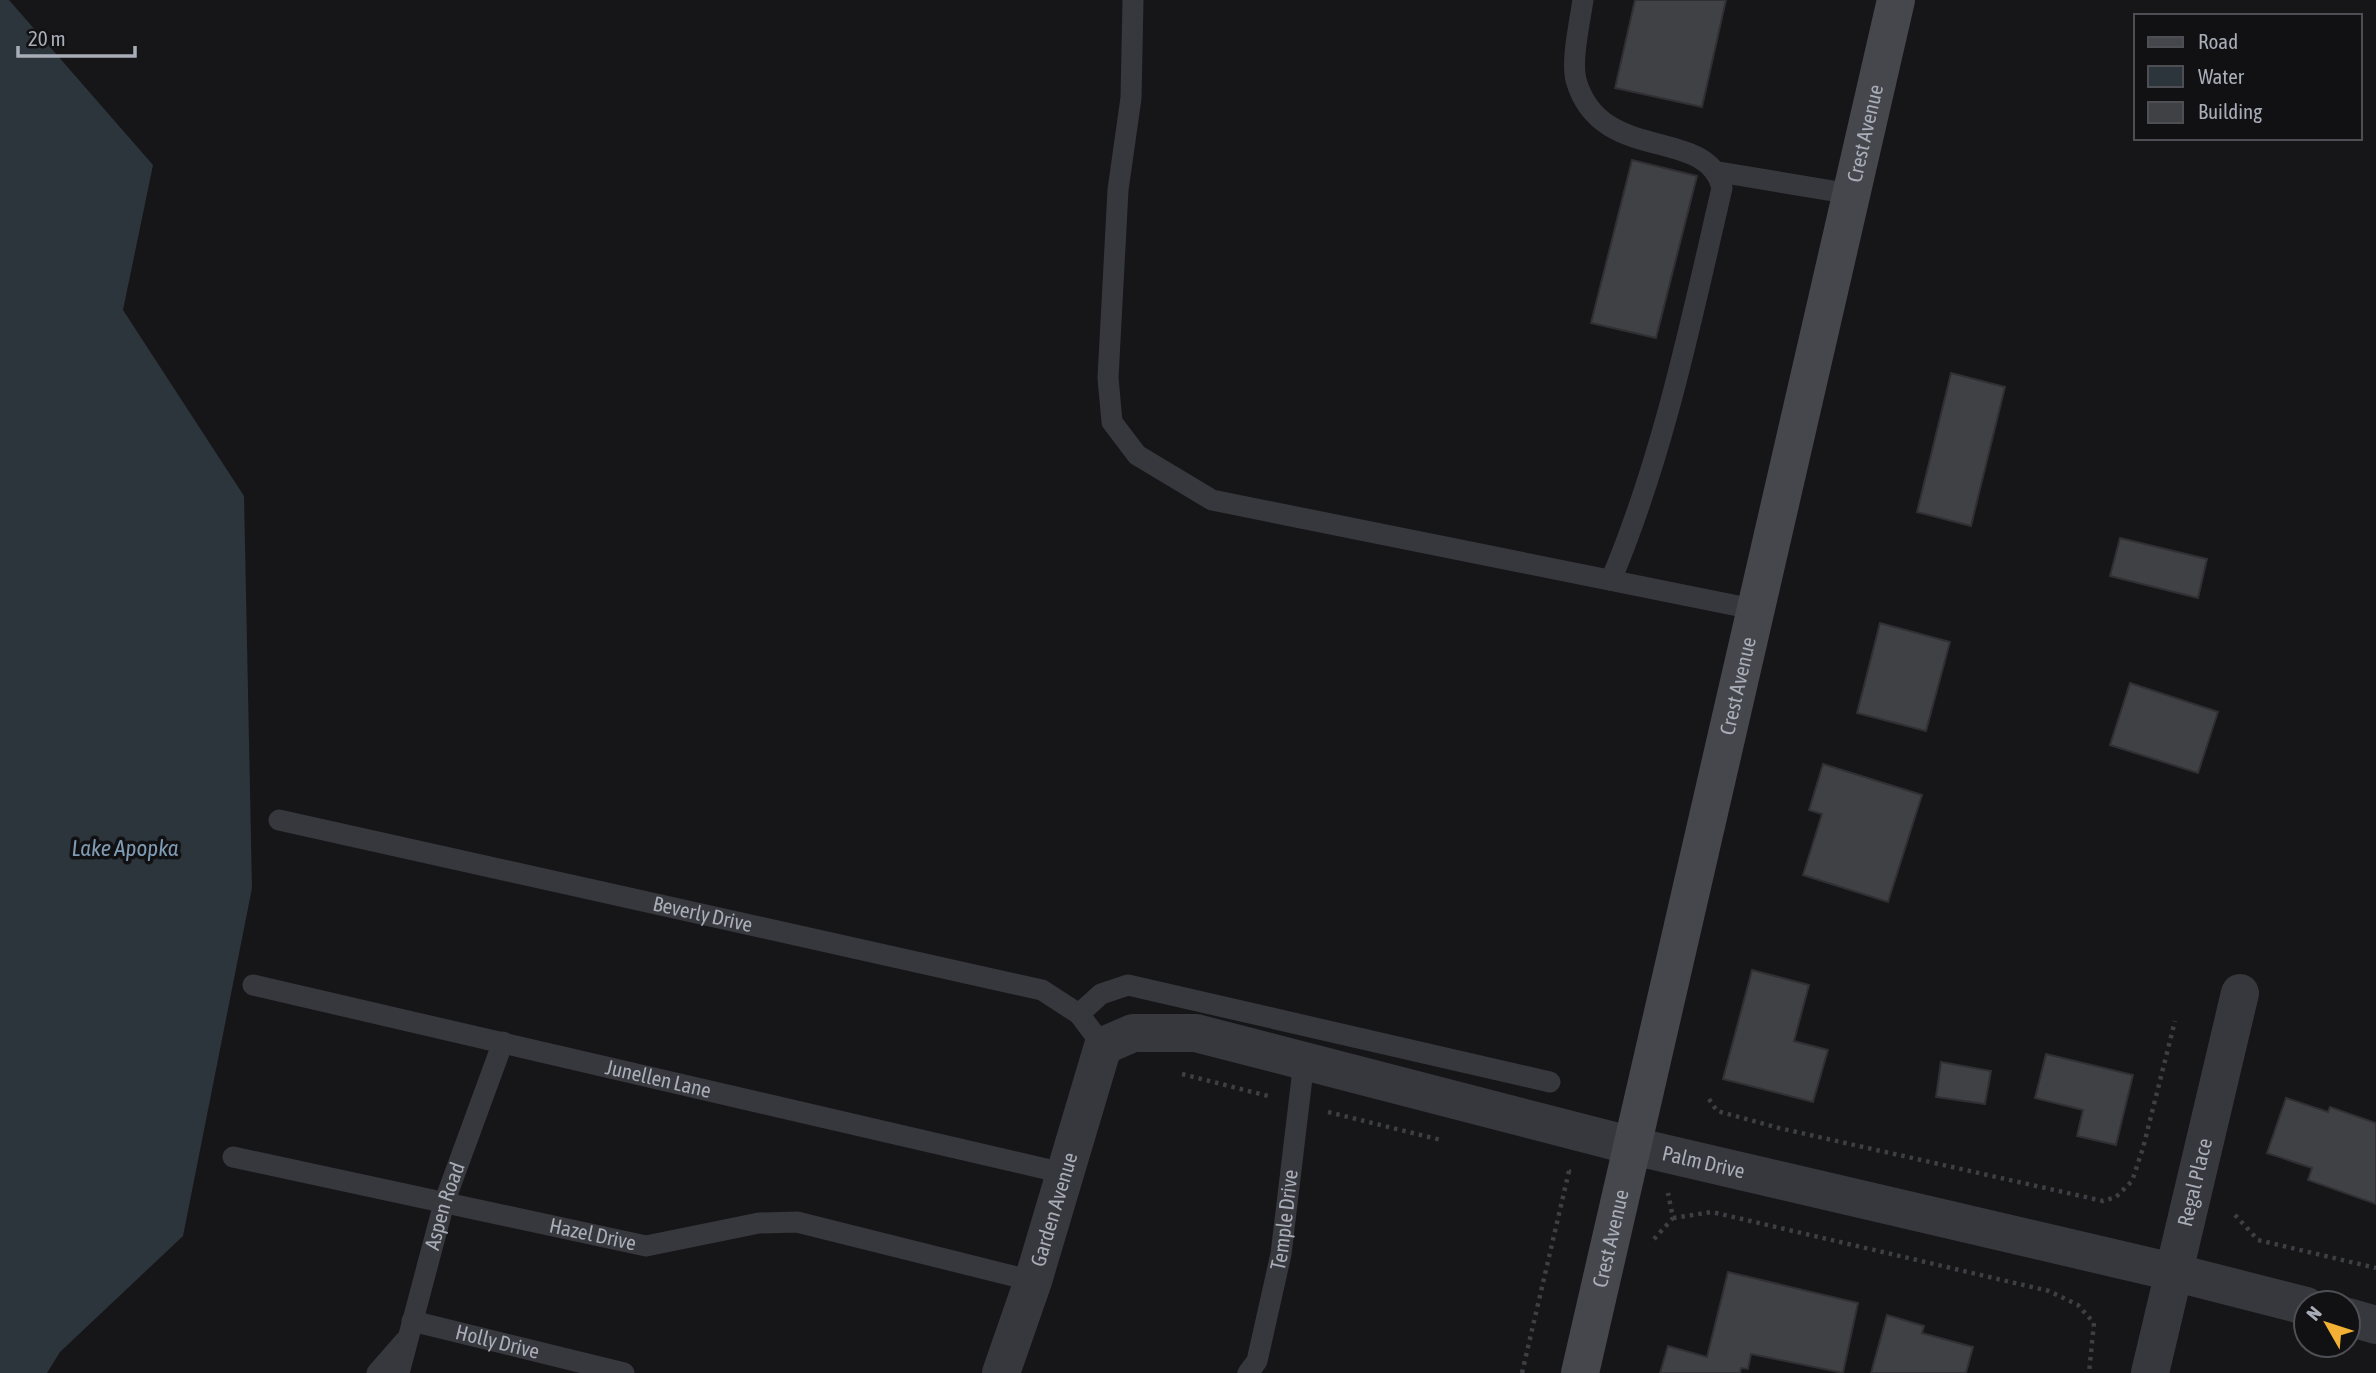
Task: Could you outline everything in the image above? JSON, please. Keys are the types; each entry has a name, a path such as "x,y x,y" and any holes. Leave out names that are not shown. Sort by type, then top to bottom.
{"street":[{"name":"Crest Avenue","path":"1580,1373 1896,0"},
{"name":"Regal Place","path":"2150,1373 2241,993"},
{"name":"Palm Drive","path":"1103,1046 1133,1033 1196,1033 1633,1146 2173,1272 2292,1302"},
{"name":"Garden Avenue","path":"1001,1373 1033,1281 1103,1046"}],"lane":[{"path":"1133,0 1131,98 1118,190 1108,378 1112,422 1137,455 1212,500 1754,609"},
{"path":"1583,0 1576,78 1587,105 1623,135 1689,152 1709,162 1719,172 1723,188 1669,412 1637,518 1611,580"},
{"path":"1719,172 1851,194"},
{"name":"Beverly Drive","path":"279,820 1042,990 1079,1014 1103,1046"},
{"name":"Junellen Lane","path":"253,985 1063,1173"},
{"path":"1079,1014 1101,994 1128,985 1550,1082"},
{"name":"Aspen Road","path":"399,1373 444,1203 503,1042"},
{"name":"Temple Drive","path":"1248,1373 1257,1361 1281,1254 1304,1061"},
{"name":"Hazel Drive","path":"233,1157 646,1246 759,1223 797,1222 1033,1281"},
{"path":"377,1373 410,1329"},
{"name":"Holly Drive","path":"410,1329 624,1373"}],"path":[{"path":"1709,1099 1717,1111 1779,1128 2103,1201 2116,1197 2132,1181 2175,1021"},
{"path":"1665,1180 1673,1218"},
{"path":"1651,1250 1654,1238 1673,1218 1712,1212 2049,1291 2078,1305 2094,1323 2089,1373"},
{"path":"2235,1215 2258,1240 2376,1268"}],"water":[{"name":"Lake Apopka","path":"0,0 9,0 153,165 123,310 244,496 252,888 183,1236 60,1352 47,1373 0,1373"}],"building":[{"path":"1635,0 1726,0 1702,107 1615,88"},
{"path":"1632,160 1697,176 1656,338 1591,323"},
{"path":"1951,373 2005,387 1971,526 1917,512"},
{"path":"2120,538 2207,559 2198,598 2110,576"},
{"path":"1880,623 1950,642 1926,731 1857,713"},
{"path":"2130,683 2218,712 2198,773 2110,745"},
{"path":"1823,764 1922,795 1888,902 1803,875 1822,814 1809,810"},
{"path":"1752,970 1809,985 1794,1041 1828,1050 1813,1102 1723,1079"},
{"path":"2046,1054 2133,1075 2116,1145 2077,1136 2083,1110 2035,1098"},
{"path":"1941,1062 1991,1071 1985,1104 1936,1097"},
{"path":"2286,1098 2328,1112 2330,1107 2376,1123 2376,1204 2308,1180 2312,1168 2267,1153"},
{"path":"1728,1272 1858,1303 1843,1373 1751,1354 1748,1369 1741,1368 1740,1373 1660,1373 1668,1346 1707,1357"},
{"path":"1887,1315 1924,1326 1922,1333 1973,1347 1966,1373 1871,1373"}]}
